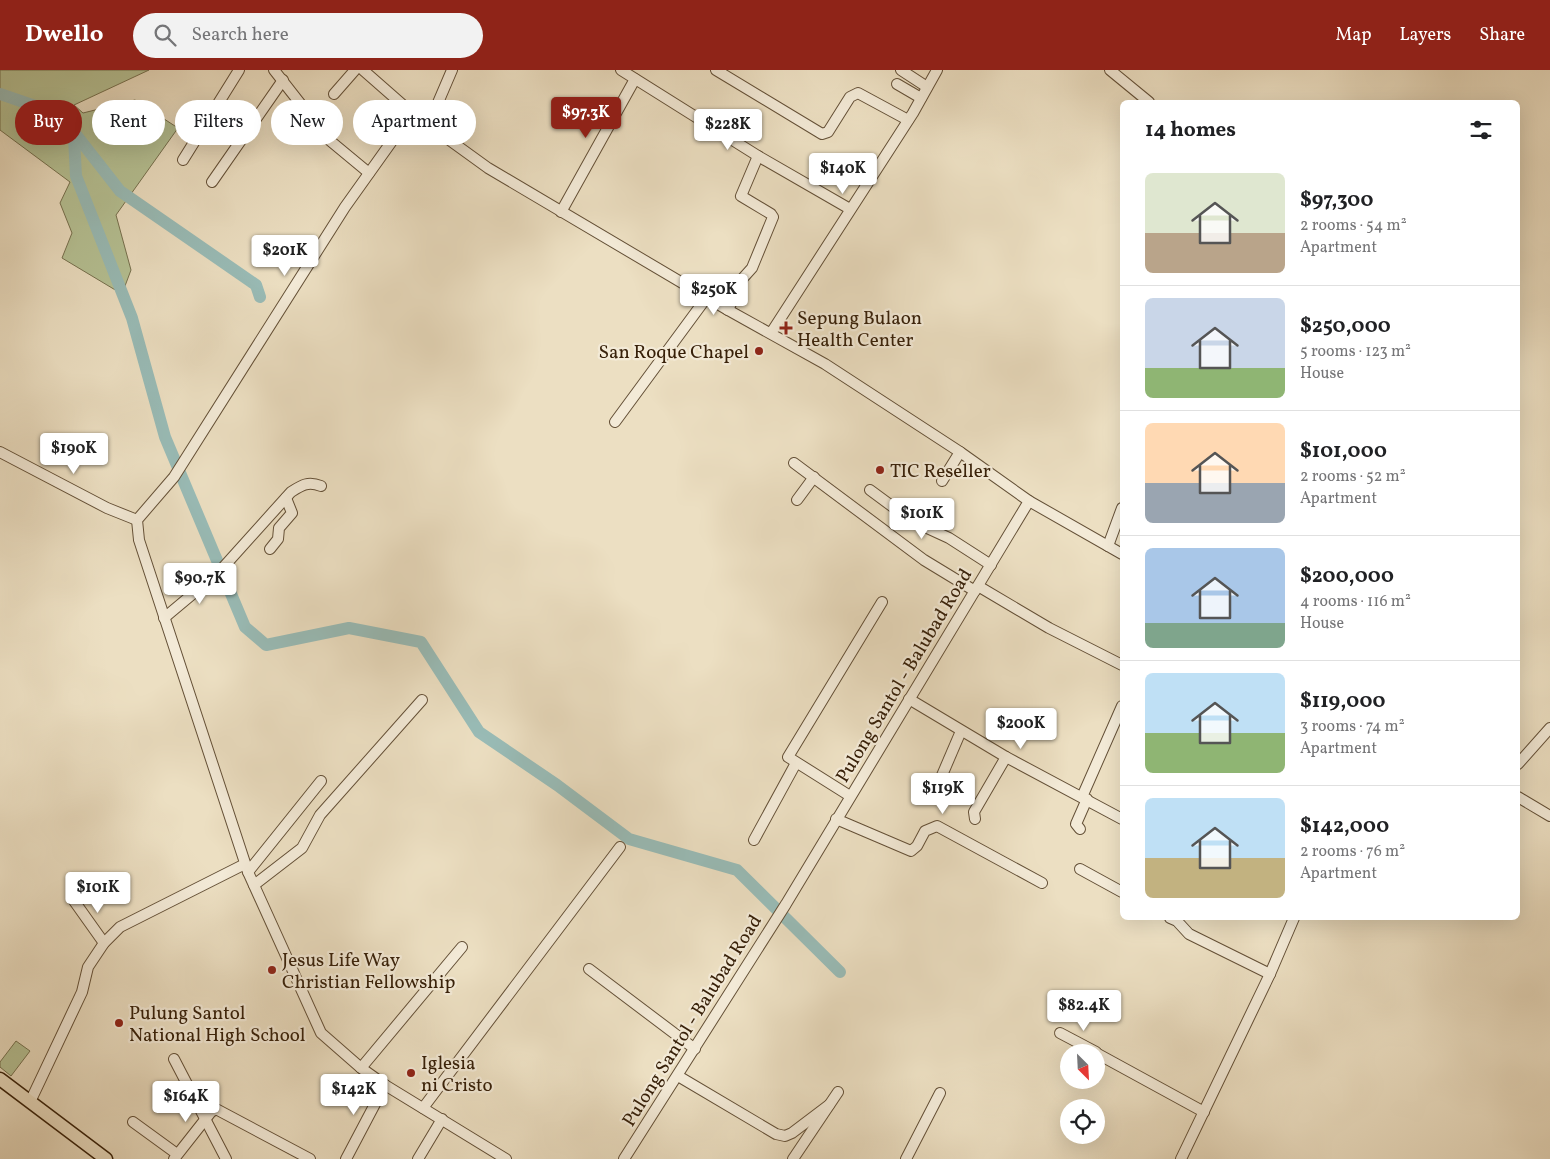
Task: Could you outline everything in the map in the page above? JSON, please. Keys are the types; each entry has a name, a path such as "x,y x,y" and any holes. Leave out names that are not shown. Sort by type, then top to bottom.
{"main road":[{"path":"0,1079 106,1159"}],"street":[{"path":"182,160 239,70"},
{"path":"274,70 328,139 369,173"},
{"path":"334,94 355,70"},
{"path":"363,70 397,100"},
{"path":"439,100 452,70"},
{"path":"621,70 758,156 850,208"},
{"path":"716,70 822,134 828,132 850,97 858,93 908,120"},
{"path":"901,70 927,87"},
{"path":"771,333 908,120 937,70"},
{"path":"1110,70 1147,100"},
{"path":"561,212 634,79"},
{"path":"212,182 282,80"},
{"path":"897,84 921,98"},
{"path":"389,145 345,207 184,459 174,478 137,520 138,540 246,868 320,1033 385,1085 506,1159"},
{"path":"455,145 488,168 561,212 728,310 825,364 960,452 1029,502 1120,553"},
{"path":"728,310 743,278 752,268 773,217 772,214 741,196 758,156"},
{"path":"615,422 707,297"},
{"path":"0,452 107,508 137,520"},
{"path":"942,481 960,452"},
{"path":"794,463 924,560 1048,628 1120,664"},
{"path":"796,500 814,477"},
{"path":"164,618 221,570 286,498 305,484 312,482 321,486"},
{"path":"870,490 912,521 949,538 991,565"},
{"path":"270,549 278,539 279,528 292,513 286,498"},
{"name":"Pulong Santol - Balubad Road","path":"624,1159 786,904 836,818 1029,502"},
{"path":"1108,546 1120,513"},
{"path":"850,796 788,757 882,602"},
{"path":"908,699 1006,757 1120,818"},
{"path":"254,885 302,848 320,815 422,700"},
{"path":"1080,829 1076,824 1084,798 1120,711"},
{"path":"1520,762 1550,728"},
{"path":"937,787 961,731"},
{"path":"975,819 974,812 1006,757"},
{"path":"754,840 796,763"},
{"path":"30,1102 82,992 88,967 104,943 120,927 246,868 321,781"},
{"path":"1520,798 1550,816"},
{"path":"836,818 911,851 917,846 925,831 937,826 1042,883"},
{"path":"423,1108 620,847"},
{"path":"1080,869 1120,891"},
{"path":"72,898 104,943"},
{"path":"1174,920 1188,934 1270,974"},
{"path":"1182,1159 1270,974 1293,920"},
{"path":"362,1068 462,947"},
{"path":"589,969 695,1049"},
{"path":"1060,1033 1080,1044"},
{"path":"1105,1058 1204,1112"},
{"path":"174,1059 226,1159"},
{"path":"678,1076 776,1134 785,1136 829,1105"},
{"path":"346,1159 385,1085"},
{"path":"793,1159 838,1092"},
{"path":"906,1159 940,1093"},
{"path":"133,1122 176,1156 205,1119 216,1109 310,1159"},
{"path":"418,1159 442,1119"}],"green space":[{"path":"0,70 149,70 82,101 15,100 15,141 0,130"},
{"path":"92,111 92,145 165,145 165,120 175,126 175,132 116,215 131,270 122,294 62,258 72,233 60,203 70,182 20,145 82,145 82,112"},
{"path":"16,1041 30,1051 11,1076 0,1067 0,1062"}],"waterway":[{"path":"0,94 73,119 76,176 132,318 165,437 245,627 266,645 349,628 421,642 479,732 557,785 629,839 737,870 840,972"},
{"path":"82,142 120,191 256,285 260,297"}],"place":[{"name":"Sepung Bulaon Health Center","path":"786,328"},
{"name":"San Roque Chapel","path":"759,351"},
{"name":"TIC Reseller","path":"880,470"},
{"name":"Jesus Life Way Christian Fellowship","path":"272,970"},
{"name":"Pulung Santol National High School","path":"119,1023"},
{"name":"Iglesia ni Cristo","path":"411,1073"}]}
